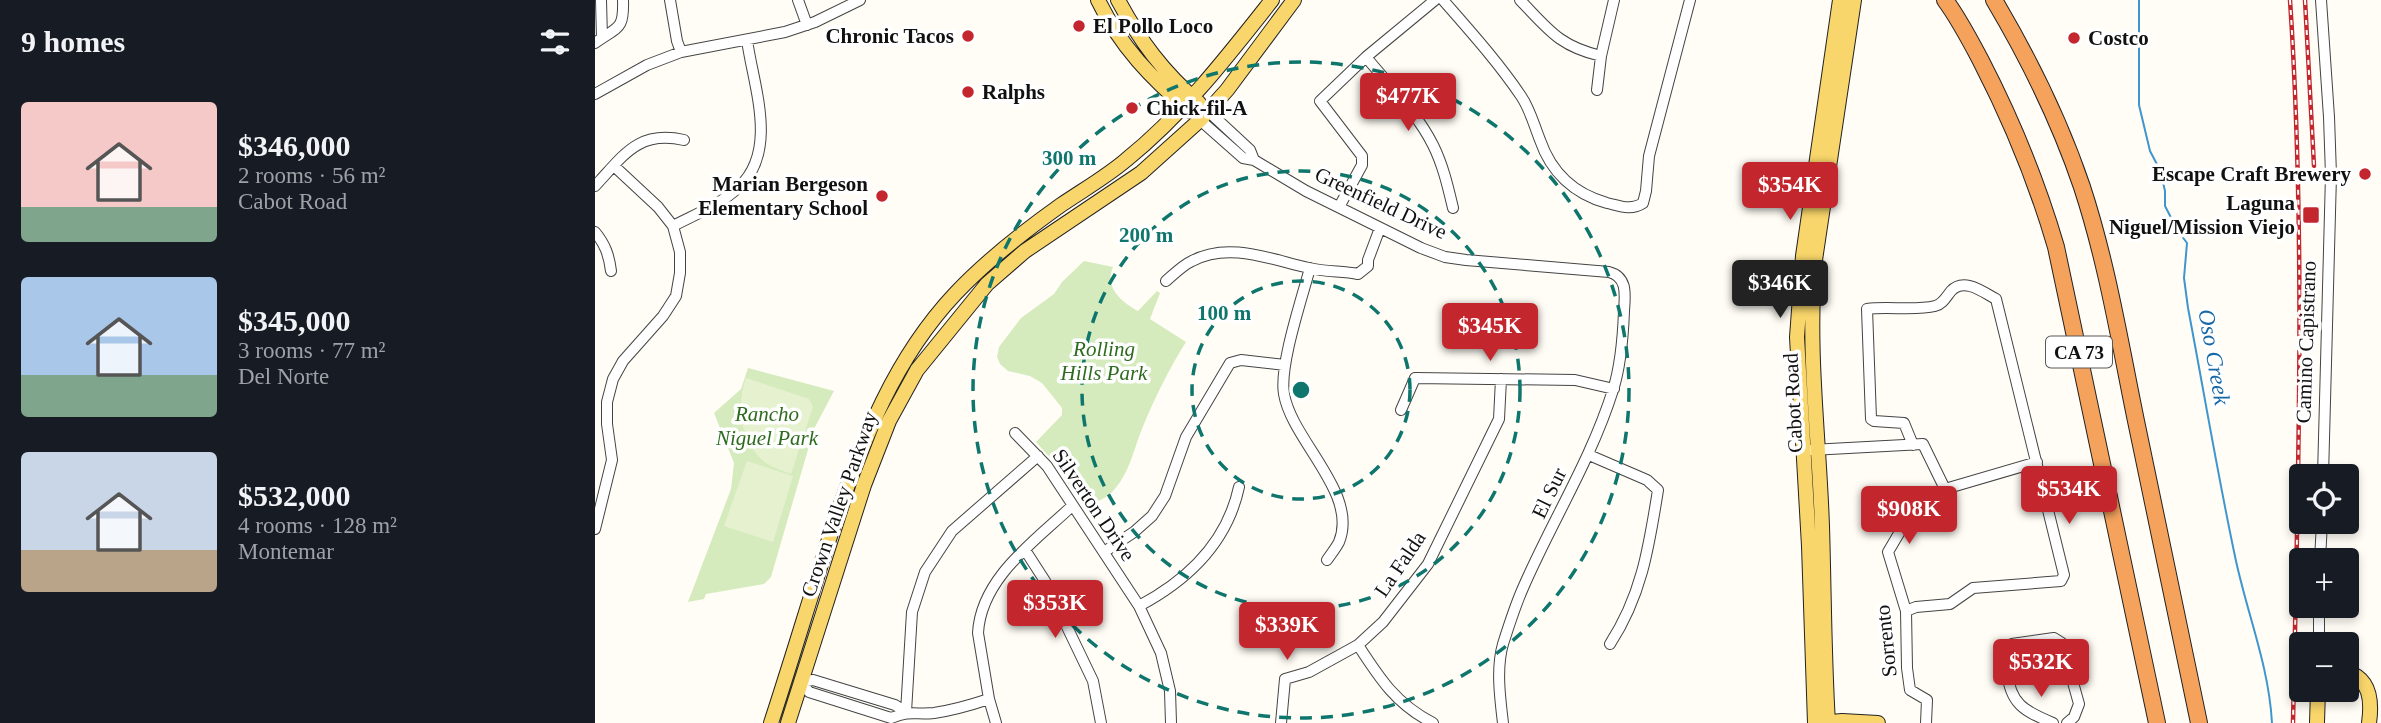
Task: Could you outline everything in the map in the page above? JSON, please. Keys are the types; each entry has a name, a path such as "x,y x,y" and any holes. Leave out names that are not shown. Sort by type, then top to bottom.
{"highway":[{"name":"CA 73","path":"1945,0 1976,52 2016,133 2032,172 2056,247 2157,723"},
{"name":"CA 73","path":"1994,0 2042,89 2066,143 2089,212 2106,277 2199,723"}],"main road":[{"name":"Greenfield Drive","path":"1098,0 1118,36 1135,59 1204,115"},
{"name":"Greenfield Drive","path":"1118,0 1138,36 1189,102"},
{"name":"Crown Valley Parkway","path":"788,723 864,485 889,421 917,370 982,278 1027,230 1123,162 1163,129 1189,102 1272,0"},
{"name":"Crown Valley Parkway","path":"773,718 852,470 877,410 916,343 954,295 1141,173 1227,90 1294,0"},
{"name":"Cabot Road","path":"1828,723 1822,526 1797,337 1799,294 1840,0"},
{"name":"Cabot Road","path":"1815,723 1812,298 1816,252 1854,0"},
{"path":"773,718 782,710 793,684 801,682 796,676 795,667 817,597 813,589"},
{"path":"2359,679 2367,688 2372,700 2369,723"},
{"path":"2317,723 2318,702"},
{"path":"1821,723 1878,723"}],"street":[{"path":"598,40 601,0"},
{"path":"598,40 621,24 624,19 623,0"},
{"path":"670,0 681,52"},
{"path":"798,0 807,25"},
{"path":"595,93 647,65 681,52 807,25 860,0"},
{"path":"1339,207 1362,165 1362,156 1320,101 1366,57 1435,0"},
{"path":"1443,0 1524,99 1541,144 1562,178 1590,198 1627,208 1636,208 1643,203 1649,156 1690,0"},
{"path":"1520,0 1554,36 1580,51 1601,56"},
{"path":"1597,90 1601,56 1614,0"},
{"name":"Camino Capistrano","path":"2321,0 2331,175 2323,464"},
{"path":"673,226 731,194 741,185 755,162 761,139 760,118 747,40"},
{"path":"1366,57 1423,127 1444,172 1453,208"},
{"name":"Greenfield Drive","path":"1204,115 1243,158 1254,160 1305,191 1421,248 1445,257 1609,272 1620,277"},
{"path":"595,186 628,150 647,139 665,136 684,140"},
{"path":"595,529 612,460 607,402 613,379 624,361 663,316 676,296 680,273 680,252 673,226 658,206 614,166"},
{"path":"1166,281 1191,261 1228,251 1329,272 1358,274 1368,266 1380,228"},
{"path":"595,232 608,254 611,271"},
{"path":"1310,268 1285,365 1283,392 1293,420 1330,482 1341,509 1339,541 1327,560"},
{"name":"El Sur","path":"1503,723 1500,690 1502,647 1522,589 1589,455 1614,389 1623,337 1624,286 1620,277"},
{"path":"1906,611 1916,607 1950,604 1973,588 2060,581 2064,575 1996,299 1968,285 1960,285 1952,290 1946,299 1936,306 1867,309 1871,418 1874,421 1904,423 1913,444"},
{"path":"1104,552 1152,516 1165,496 1186,437 1230,363 1241,360 1285,365"},
{"path":"1401,410 1415,377 1575,380 1614,389"},
{"name":"La Falda","path":"1281,723 1285,679 1309,672 1358,645 1383,622 1428,564 1499,419 1501,379"},
{"name":"Silverton Drive","path":"1015,433 1047,466 1139,606 1161,653 1170,691 1171,723"},
{"path":"1811,450 1923,444 1945,489"},
{"path":"1589,455 1647,480 1658,490 1645,569 1630,608 1610,644"},
{"path":"906,712 912,612 925,572 951,531 1038,456"},
{"name":"Sorrento","path":"1926,723 1927,700 1910,690 1906,611 1888,552 1918,501 1945,489 2037,461"},
{"path":"1139,606 1183,578 1211,549 1234,511 1240,487"},
{"path":"996,723 989,699 978,634 987,596 997,580 1025,550 1072,506"},
{"path":"1025,550 1045,581 1093,681 1101,723"},
{"path":"2048,722 2020,705 2011,694 2006,660 2007,651 2016,643 2054,638 2065,647 2079,704 2074,718 2067,723"},
{"path":"1358,645 1375,672 1411,712 1433,723"},
{"path":"906,712 895,705 813,680 801,682 809,692 891,718 906,712 957,710 989,699"},
{"path":"866,711 870,697"},
{"path":"1404,723 1411,712"}],"green space":[{"name":"Rolling Hills Park","path":"1084,261 1113,267 1111,281 1116,294 1138,311 1157,291 1160,293 1150,319 1186,342 1157,395 1123,478 1109,495 1083,506 1054,462 1036,442 1062,415 1062,408 1042,383 1030,376 1008,371 997,357 999,347 1021,318 1054,294 1062,282"},
{"name":"Rancho Niguel Park","path":"748,368 834,391 814,429 771,577 764,584 706,594 704,599 688,602 731,489 734,463 714,413 741,389"},
{"path":"746,378 809,399 813,407 791,474 766,463 757,455 746,435 741,400"},
{"path":"747,461 793,476 773,542 724,526"}],"waterway":[{"name":"Oso Creek","path":"2139,0 2139,105 2150,151 2160,170 2165,206 2187,243 2184,278 2188,308 2229,529 2267,682 2272,723"}],"railway":[{"path":"2290,0 2299,271 2293,723"},
{"path":"2305,0 2314,166"}],"place":[{"name":"El Pollo Loco","path":"1079,26"},
{"name":"Chronic Tacos","path":"968,36"},
{"name":"Costco","path":"2074,38"},
{"name":"Ralphs","path":"968,92"},
{"name":"Chick-fil-A","path":"1132,108"},
{"name":"Escape Craft Brewery","path":"2365,174"},
{"name":"Marian Bergeson Elementary School","path":"882,196"},
{"name":"Laguna Niguel/Mission Viejo","path":"2311,215"}]}
